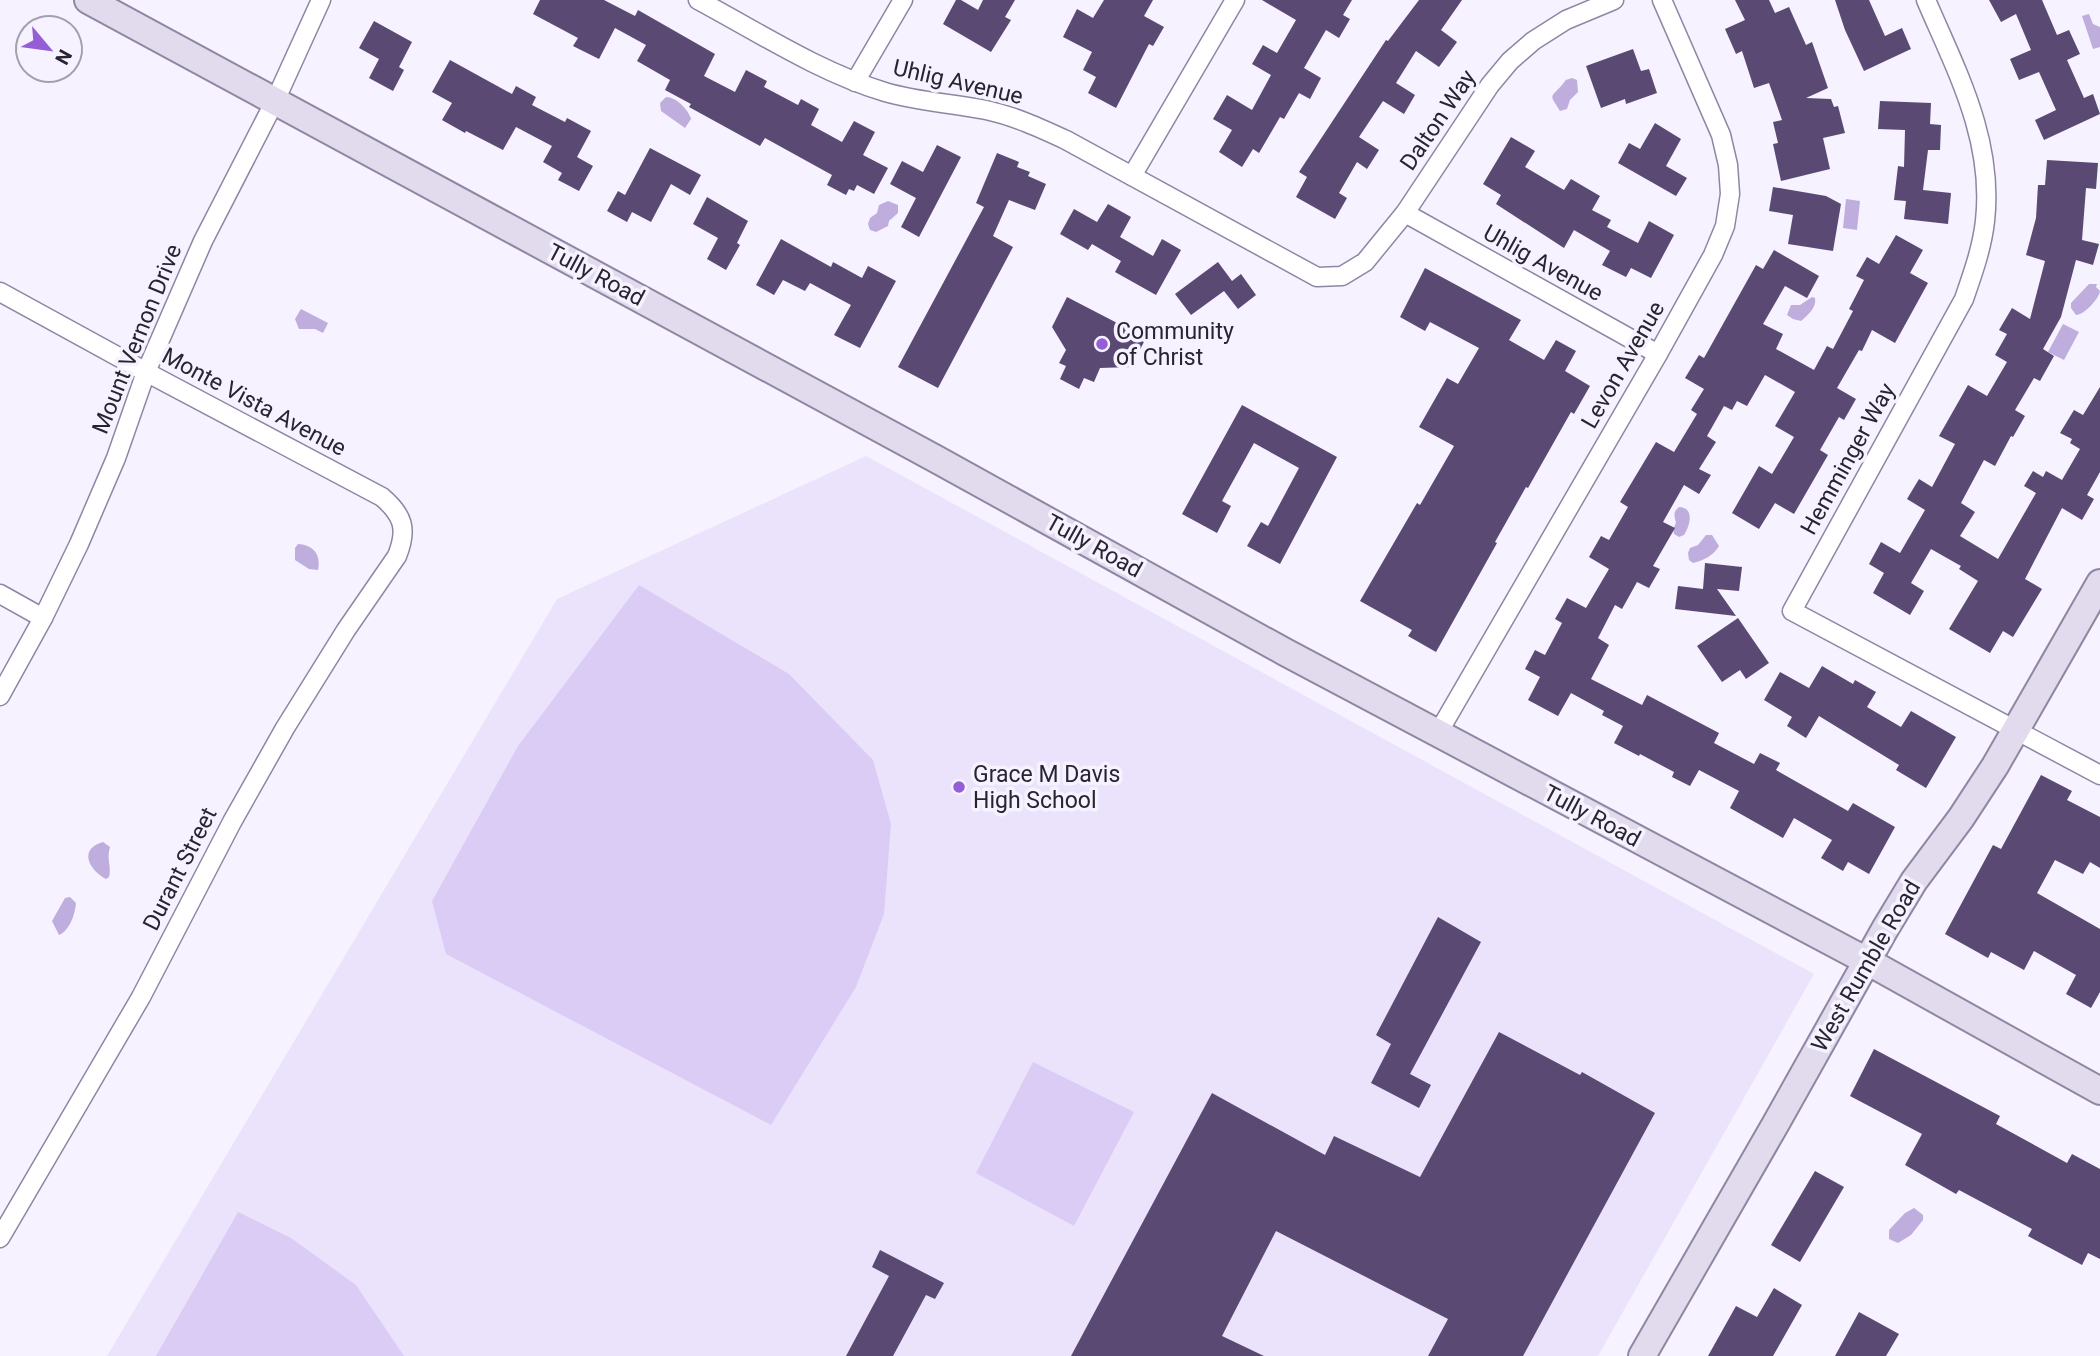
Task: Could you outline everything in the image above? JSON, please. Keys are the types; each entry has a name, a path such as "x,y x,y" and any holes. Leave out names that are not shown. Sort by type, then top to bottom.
{"main road":[{"name":"Tully Road","path":"88,0 1438,733 1867,961 2100,1091"},
{"name":"West Rumble Road","path":"1642,1356 1914,881 1961,818 1995,766 2100,583"}],"street":[{"name":"Mount Vernon Drive","path":"0,696 43,618 79,544 110,471 146,372 202,241 275,101 321,0"},
{"name":"Uhlig Avenue","path":"698,0 855,82 887,93 987,110 1066,139 1317,277"},
{"path":"855,82 903,0"},
{"path":"1132,176 1235,0"},
{"name":"Dalton Way","path":"1317,277 1342,276 1365,262 1405,214 1490,85 1510,61 1533,41 1566,20 1614,0"},
{"name":"Levon Avenue","path":"1438,733 1658,354 1713,255 1724,226 1730,194 1728,165 1721,135 1662,0"},
{"name":"Hemminger Way","path":"1926,0 1972,107 1982,141 1986,208 1978,261 1964,299 1792,611 2100,775"},
{"name":"Uhlig Avenue","path":"1405,214 1658,354"},
{"name":"Monte Vista Avenue","path":"0,292 382,497 394,507 402,524"},
{"name":"Durant Street","path":"0,1238 141,997 232,822 285,728 346,630 397,556 402,542 402,524"},
{"path":"0,594 43,618"}],"shaded area":[{"path":"2089,14 2093,24 2100,27 2100,47 2093,49 2082,16"},
{"path":"1566,80 1577,80 1578,92 1570,100 1567,109 1560,111 1552,97"},
{"path":"666,97 678,101 687,111 691,119 685,128 661,111 660,103"},
{"path":"1846,199 1860,201 1857,230 1843,228"},
{"path":"888,201 898,205 898,213 889,221 888,226 876,232 870,230 870,218 877,213 879,205"},
{"path":"2089,284 2097,284 2099,294 2087,310 2076,315 2071,303"},
{"path":"1812,297 1815,298 1813,308 1801,321 1787,315 1791,305 1800,305"},
{"path":"301,309 328,323 323,333 315,329 299,329 295,319"},
{"path":"2063,324 2079,332 2064,360 2048,352"},
{"name":"Grace M Davis High School","path":"866,456 1814,974 1598,1356 107,1356 557,599"},
{"path":"1679,507 1687,510 1690,518 1684,535 1679,537 1674,534 1673,529 1676,523 1675,512"},
{"path":"1706,535 1712,535 1719,546 1708,557 1693,563 1689,560 1690,548 1698,545"},
{"path":"298,544 308,546 315,552 318,570 309,569 295,560 295,548"},
{"path":"639,585 789,674 873,760 891,824 884,914 856,987 771,1125 446,954 432,901 518,746"},
{"path":"103,842 110,847 110,873 106,879 91,865 88,854 95,845"},
{"path":"70,897 76,903 74,912 69,926 59,935 52,921 65,898"},
{"path":"1033,1062 1134,1112 1074,1226 976,1173"},
{"path":"1914,1208 1923,1215 1923,1220 1911,1235 1898,1243 1889,1239 1889,1230 1905,1213"},
{"path":"238,1212 291,1238 356,1285 404,1356 156,1356"}],"building":[{"path":"540,0 604,0 635,16 638,10 715,54 704,76 735,92 746,70 767,81 764,87 798,105 801,99 819,109 811,125 842,142 854,121 875,132 863,155 888,168 874,194 857,185 854,191 849,189 846,195 827,185 832,175 765,138 760,146 689,107 691,104 665,90 670,80 637,61 646,45 615,28 599,59 573,46 578,38 533,14"},
{"path":"956,0 978,10 983,0 1015,0 1005,17 1011,20 991,52 943,24"},
{"path":"1104,0 1153,0 1144,16 1164,27 1153,46 1149,44 1116,108 1088,93 1096,77 1083,70 1092,52 1063,37 1077,9 1093,18"},
{"path":"1262,0 1352,0 1343,15 1350,19 1339,38 1326,30 1304,68 1321,78 1310,99 1299,93 1284,119 1280,117 1259,153 1253,149 1242,167 1219,152 1232,130 1213,119 1227,95 1252,110 1271,75 1252,64 1263,45 1277,53 1296,20"},
{"path":"1419,0 1462,0 1441,30 1457,42 1439,67 1416,51 1396,83 1415,95 1404,114 1383,101 1359,137 1379,150 1367,169 1357,162 1339,193 1347,198 1335,219 1296,197 1307,177 1299,172 1386,40 1388,41"},
{"path":"1735,0 1769,0 1775,13 1789,7 1806,45 1812,42 1828,88 1806,98 1831,99 1834,107 1838,106 1845,133 1823,138 1830,169 1781,181 1773,144 1778,143 1773,122 1782,120 1769,83 1754,88 1742,51 1736,54 1725,29 1745,20"},
{"path":"1835,0 1869,0 1885,36 1902,28 1911,49 1864,71"},
{"path":"1989,0 2042,0 2057,35 2069,30 2080,54 2067,60 2084,98 2093,94 2100,114 2044,140 2035,120 2056,110 2039,72 2019,80 2010,59 2031,50 2016,14 2001,22"},
{"path":"374,21 412,42 399,67 404,70 393,91 369,78 379,59 359,48"},
{"path":"1633,49 1641,71 1649,69 1657,93 1626,104 1625,99 1601,108 1586,66"},
{"path":"450,60 512,94 516,86 536,97 532,105 565,122 567,118 591,131 577,157 593,166 579,191 558,180 562,173 543,162 552,146 516,127 503,150 442,120 452,103 432,92"},
{"path":"1880,101 1931,103 1930,124 1941,125 1940,150 1928,150 1923,190 1951,193 1948,224 1904,219 1906,201 1894,200 1898,166 1904,167 1905,130 1878,129"},
{"path":"1655,123 1681,139 1666,166 1687,178 1676,196 1618,163 1629,143 1640,149"},
{"path":"1511,137 1535,151 1525,167 1564,190 1571,179 1600,196 1592,210 1611,220 1607,227 1638,243 1649,221 1674,235 1651,278 1631,268 1626,277 1602,265 1610,251 1574,230 1564,248 1496,204 1501,195 1483,184"},
{"path":"937,145 961,157 919,237 901,227 916,198 890,184 902,161 923,172"},
{"path":"650,148 701,175 690,195 671,184 651,222 632,212 627,222 607,211 618,191 625,195"},
{"path":"997,153 1019,162 1017,167 1030,172 1028,176 1046,184 1035,210 1009,200 993,236 1013,247 938,388 898,367 984,207 976,203"},
{"path":"2047,160 2098,163 2096,189 2086,188 2082,240 2099,244 2093,265 2076,260 2061,317 2043,349 2054,356 2040,381 2034,378 2015,410 2025,416 1995,466 1984,460 1961,503 1975,512 1960,536 1998,559 2036,493 2024,486 2033,471 2043,477 2046,471 2062,480 2080,449 2070,443 2072,439 2060,433 2074,410 2083,415 2100,387 2100,472 2087,495 2094,499 2082,520 2062,508 2025,579 2042,589 2013,637 2003,631 1990,653 1949,629 1978,581 1959,569 1961,566 1931,549 1911,583 1924,591 1910,615 1873,593 1884,573 1869,564 1881,542 1900,553 1925,510 1907,499 1919,479 1932,487 1955,444 1939,436 1968,385 1987,396 2007,362 1995,355 2007,334 1999,330 2012,308 2030,319 2045,261 2026,255 2036,218 2038,185 2045,185"},
{"path":"1773,187 1826,196 1841,204 1833,251 1788,244 1793,215 1769,211"},
{"path":"707,197 748,221 737,243 740,245 726,270 707,259 718,238 693,224"},
{"path":"1108,204 1131,217 1120,237 1153,256 1162,239 1181,250 1156,295 1115,272 1121,261 1092,244 1088,250 1060,234 1074,209 1097,222"},
{"path":"1896,235 1923,250 1910,273 1928,283 1895,343 1872,330 1862,351 1859,350 1837,388 1856,399 1844,420 1839,417 1820,450 1828,455 1794,514 1775,503 1759,529 1732,513 1759,466 1772,474 1794,437 1775,426 1795,392 1765,375 1747,406 1737,401 1732,410 1724,406 1707,436 1716,442 1699,469 1711,475 1699,494 1684,485 1663,522 1675,528 1653,566 1660,569 1649,588 1637,582 1622,609 1615,605 1598,638 1609,645 1591,679 1642,705 1647,695 1719,733 1714,743 1754,764 1760,753 1780,763 1776,770 1848,811 1853,803 1895,827 1869,874 1848,862 1843,871 1821,858 1832,840 1794,818 1783,838 1730,808 1739,791 1699,770 1690,786 1672,777 1674,772 1614,743 1623,726 1602,715 1604,711 1571,693 1558,716 1528,700 1540,677 1525,669 1535,650 1545,655 1562,623 1555,619 1567,598 1586,608 1609,569 1589,557 1601,536 1609,540 1628,507 1620,502 1656,442 1674,452 1697,414 1691,410 1704,389 1685,378 1699,355 1704,358 1756,265 1763,269 1774,250 1819,276 1807,298 1785,286 1763,324 1783,334 1776,349 1814,370 1827,346 1833,349 1853,311 1849,309 1864,280 1856,276 1867,257 1879,264"},
{"path":"781,239 831,267 833,262 862,278 868,266 896,281 860,348 834,335 851,305 810,283 805,291 783,280 774,295 756,285"},
{"path":"1218,262 1232,281 1241,274 1256,295 1238,309 1224,291 1191,315 1175,294"},
{"path":"1425,268 1521,320 1509,340 1544,360 1556,340 1576,351 1565,371 1590,386 1574,414 1571,412 1528,488 1526,487 1436,652 1408,636 1412,630 1360,601 1454,446 1419,427 1447,378 1458,384 1479,348 1430,322 1425,331 1400,317"},
{"name":"Community of Christ","path":"1067,297 1146,338 1131,367 1100,368 1094,382 1084,378 1079,389 1060,379 1066,366 1059,363 1066,350 1052,327"},
{"path":"1242,405 1337,457 1280,564 1247,546 1261,522 1268,526 1299,468 1254,443 1222,501 1231,506 1217,533 1182,514"},
{"path":"1705,563 1742,567 1739,591 1717,589 1736,616 1675,609 1678,586 1703,589"},
{"path":"1738,618 1769,663 1746,679 1740,670 1722,682 1697,646"},
{"path":"1822,666 1853,684 1855,680 1876,692 1867,707 1901,727 1911,711 1956,737 1926,788 1896,770 1899,765 1819,716 1806,738 1787,726 1792,717 1764,700 1780,672 1809,688"},
{"path":"2041,775 2072,791 2067,800 2100,817 2100,868 2090,862 2083,874 2055,860 2037,893 2100,929 2100,992 2091,1008 2066,994 2076,975 2034,951 2024,970 1991,952 1988,958 1945,934 1993,845 2001,849"},
{"path":"1438,917 1481,942 1410,1074 1431,1085 1419,1108 1371,1083 1391,1044 1376,1035"},
{"path":"1499,1032 1580,1075 1582,1072 1655,1113 1523,1356 1428,1356 1448,1319 1276,1231 1222,1336 1264,1356 1071,1356 1212,1093 1325,1155 1334,1136 1420,1177"},
{"path":"1874,1049 2000,1116 1996,1124 2067,1163 2072,1154 2100,1169 2100,1259 2088,1253 2082,1265 2028,1236 2032,1229 1959,1190 1956,1194 1905,1165 1922,1134 1850,1096"},
{"path":"1815,1171 1844,1187 1800,1262 1771,1245"},
{"path":"880,1250 944,1283 935,1299 926,1295 893,1356 846,1356 889,1276 872,1267"},
{"path":"1774,1288 1802,1305 1773,1356 1708,1356 1736,1306 1757,1317"},
{"path":"1859,1312 1899,1334 1886,1356 1835,1356"}],"place":[{"name":"Community of Christ","path":"1102,344"},
{"name":"Grace M Davis High School","path":"959,787"}]}
